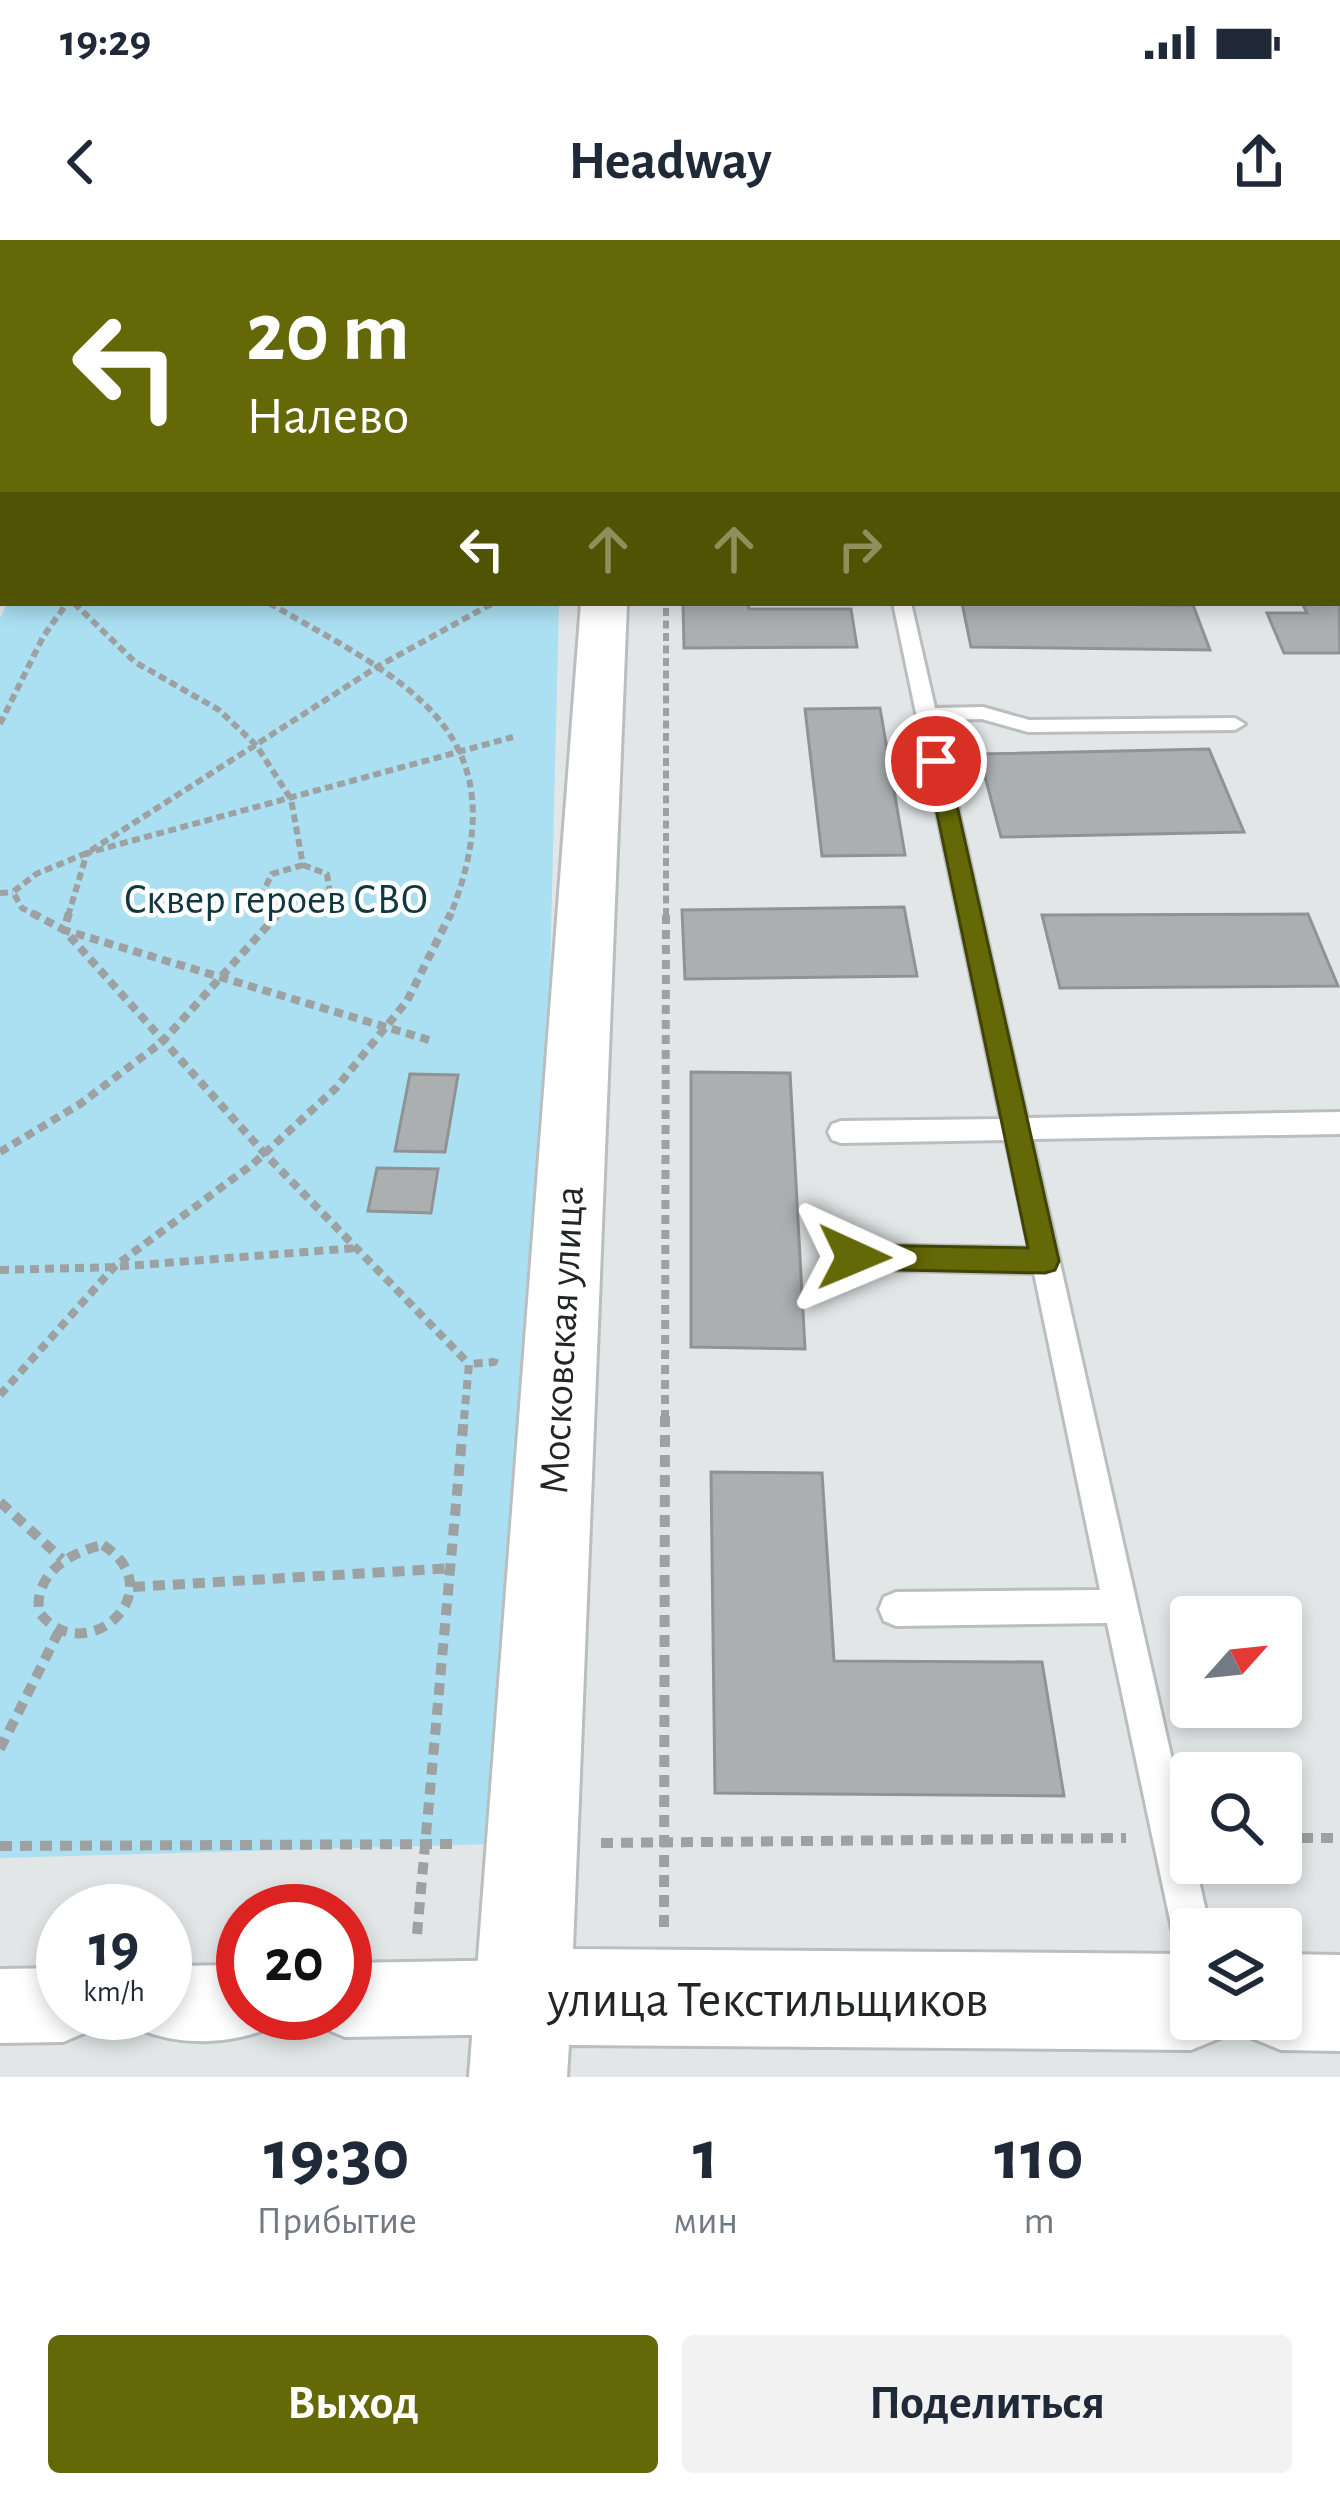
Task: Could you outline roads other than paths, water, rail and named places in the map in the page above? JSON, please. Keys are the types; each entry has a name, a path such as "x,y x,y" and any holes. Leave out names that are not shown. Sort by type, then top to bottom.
{"street":[{"name":"Московская улица","path":"519,2037 604,606"},
{"name":"улица Текстильщиков","path":"378,2000 519,2037 664,1996 1170,2002"},
{"path":"1302,2002 1340,2003"},
{"path":"0,2006 36,2005"}],"lane":[{"path":"903,606 1186,1908"},
{"path":"926,714 983,713 1028,726 1235,724"},
{"path":"841,1132 1340,1123"},
{"path":"854,1257 1045,1261"},
{"path":"896,1609 1121,1606"}],"park label":[{"name":"Сквер героев СВО","path":"276,898"}]}
